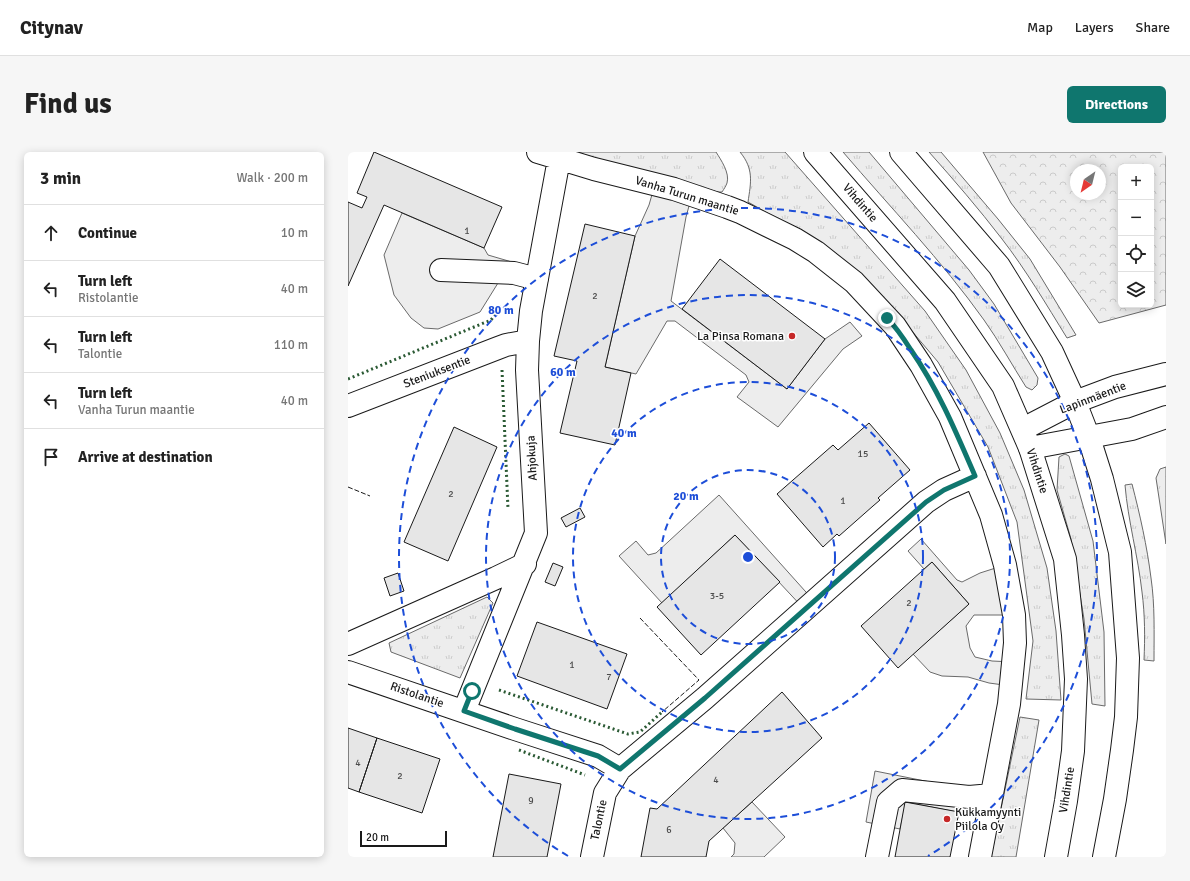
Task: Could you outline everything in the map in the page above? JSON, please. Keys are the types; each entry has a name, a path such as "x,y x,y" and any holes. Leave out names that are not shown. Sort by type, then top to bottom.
{"street":[{"name":"Vanha Turun maantie","path":"538,152 559,159 674,189 727,207 795,238 816,252 854,282 895,326 922,365 950,416 975,476"},
{"name":"Vihdintie","path":"815,152 946,301 1003,386 1026,438 1065,559 1073,635 1076,679 1073,751 1056,857"},
{"path":"901,152 999,266 1052,352 1075,402 1089,438 1102,479 1120,552 1128,658 1126,717 1115,799 1104,857"},
{"name":"Ahjokuja","path":"464,711 536,533 527,370 528,341 537,279 559,159"},
{"path":"441,270 514,273 537,279"},
{"name":"Steniuksentie","path":"348,406 506,345 528,341"},
{"name":"Lapinmäentie","path":"1026,438 1075,402 1115,388 1166,374"},
{"path":"1026,438 1089,438 1132,429 1166,417"},
{"path":"975,476 991,515 1005,565 1014,615 1015,643 1009,704 980,857"},
{"name":"Talontie","path":"592,857 605,793 620,769 705,698 926,502 944,490 975,476"},
{"path":"348,644 524,564"},
{"name":"Ristolantie","path":"348,672 598,756 620,769"},
{"path":"877,857 888,802 902,790 969,797 992,795"}],"green space":[{"path":"579,152 716,152 726,171 728,179 722,192 717,192 585,155"},
{"path":"740,152 785,152 925,311 966,370 1000,433 1024,490 1047,568 1056,631 1061,700 1026,699 1033,641 1017,522 988,447 938,362 878,291 826,246 748,202 750,176 748,164"},
{"path":"843,152 869,152 969,270 994,304 1038,378 1037,385 1032,390 1026,387 990,328 968,298 915,234"},
{"path":"929,152 941,152 998,219 1030,259 1076,335 1067,338 1036,287 1011,251"},
{"path":"983,152 1166,152 1166,305 1099,323 1060,267 1011,203"},
{"path":"1065,454 1069,456 1093,541 1104,632 1105,706 1092,704 1084,619 1071,539 1057,490 1059,457"},
{"path":"1166,467 1166,544 1156,478 1160,469"},
{"path":"1132,484 1145,542 1152,588 1154,661 1144,660 1143,601 1125,485"},
{"path":"487,597 493,603 460,678 391,652 389,643"},
{"path":"1020,717 1039,720 1016,857 991,857"}],"shaded area":[{"path":"655,184 692,195 686,217 671,301 787,389 825,339 850,322 862,336 843,349 778,427 737,397 749,382 746,375 675,321 667,321 636,374 605,367 635,236 649,205"},
{"path":"402,213 484,248 488,255 539,270 512,282 498,283 480,312 438,329 424,328 411,318 394,295 384,255"},
{"path":"719,495 814,601 805,610 735,535 662,603 619,556 636,541 648,555 656,553"},
{"path":"921,539 957,580 962,582 980,573 1005,565 1014,615 974,615 966,626 970,648 975,657 992,661 1013,662 1011,686 989,683 968,677 942,676 930,672 913,654 969,604 932,562 924,569 908,551"},
{"path":"875,771 960,788 994,784 987,818 906,802 900,829 866,822"},
{"path":"752,802 785,837 764,857 731,857 734,854 735,843 723,828"}],"building":[{"path":"374,152 502,207 484,248 384,205 348,286 348,202 362,208 367,197 357,193"},
{"path":"585,224 635,236 605,367 631,373 615,445 560,433 577,361 554,356"},
{"path":"720,259 825,339 787,389 682,309"},
{"path":"869,423 910,470 878,498 880,500 839,536 837,534 823,547 777,494 833,445 838,450"},
{"path":"454,427 497,447 448,561 404,542"},
{"path":"580,508 585,517 566,527 561,518"},
{"path":"735,535 780,582 701,655 657,607"},
{"path":"932,562 969,604 898,668 861,626"},
{"path":"553,563 563,567 555,586 545,582"},
{"path":"398,573 404,591 390,596 384,578"},
{"path":"537,622 627,654 607,709 517,676"},
{"path":"782,692 822,738 709,841 706,857 641,857 650,808 657,809"},
{"path":"348,728 377,738 359,792 348,788"},
{"path":"377,738 440,759 422,813 359,792"},
{"path":"509,774 561,784 547,857 493,857"},
{"path":"905,802 959,812 950,857 895,857"}],"hedge":[{"path":"348,379 491,320 498,311 500,304"},
{"path":"502,370 508,509"},
{"path":"499,690 628,734 640,732 662,712"},
{"path":"519,750 585,775"}],"fence":[{"path":"348,487 370,496"},
{"path":"640,618 699,680 662,712"}],"place":[{"name":"La Pinsa Romana","path":"792,336"},
{"name":"Kukkamyynti Piilola Oy","path":"947,819"}],"route":[{"path":"472,691 464,711 598,756 620,769 705,698 926,502 944,490 975,476 950,416 922,365 895,326 887,318"}]}
